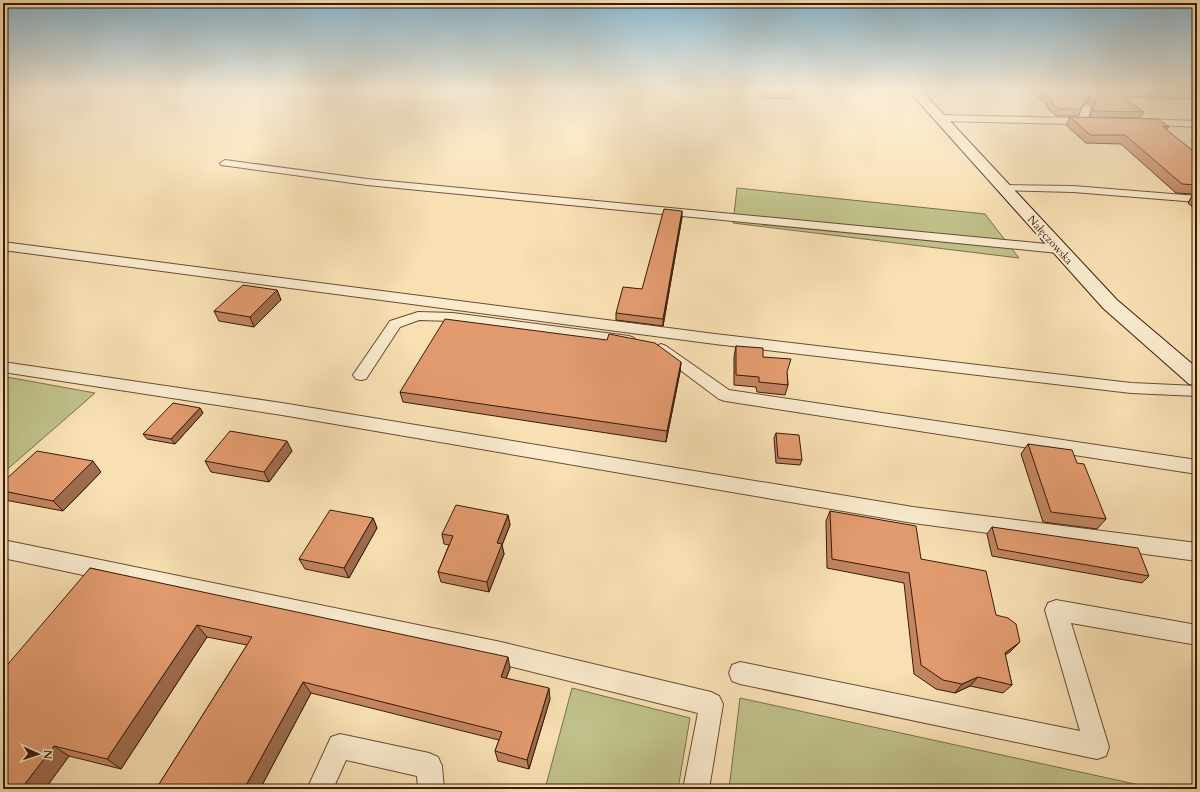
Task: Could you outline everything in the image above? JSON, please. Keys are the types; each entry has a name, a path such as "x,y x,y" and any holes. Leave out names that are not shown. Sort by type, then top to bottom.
{"main road":[{"name":"Nałęczowska","path":"948,127 1058,249 1121,315 1197,379"}],"lane":[{"path":"225,163 367,182 628,206 1058,249"},
{"path":"1003,188 1073,189 1197,199"},
{"path":"3,246 715,339 1131,388 1197,391"},
{"path":"361,375 395,324 418,316 453,317 613,338 660,348 725,396 1197,467"},
{"path":"3,367 438,435 913,515 1197,552"},
{"path":"3,549 501,653 711,704 696,789"},
{"path":"740,673 1096,747 1056,610 1197,635"},
{"path":"320,789 340,746 429,766 431,789"}],"green space":[{"path":"737,188 985,214 1019,258 733,223"},
{"path":"7,377 95,393 3,473 3,380"},
{"path":"572,688 690,718 678,789 545,789"},
{"path":"740,698 1158,789 729,789"}],"building":[{"path":"1081,127 1163,127 1197,154 1197,185 1182,184 1125,135 1090,135"},
{"path":"664,209 682,211 663,319 616,313 623,287 642,289"},
{"path":"243,285 277,290 250,317 214,311"},
{"path":"445,319 607,340 609,334 655,343 681,362 667,431 400,392"},
{"path":"736,346 763,348 763,357 791,359 787,372 788,385 759,382 759,377 736,375"},
{"path":"173,403 200,408 171,439 143,434"},
{"path":"230,431 287,441 264,472 205,461"},
{"path":"776,433 799,435 802,460 778,458"},
{"path":"1028,444 1072,450 1077,463 1084,464 1106,519 1051,512"},
{"path":"37,451 93,461 53,501 3,491 3,482"},
{"path":"456,505 508,515 497,543 502,544 487,582 438,572 453,536 442,534"},
{"path":"330,510 373,518 344,568 299,559"},
{"path":"830,511 916,526 921,559 986,571 996,615 1008,618 1016,624 1020,642 1005,653 1012,685 978,677 962,684 943,680 921,665 909,573 832,559"},
{"path":"992,527 1138,548 1149,576 998,549"},
{"path":"90,568 508,657 501,677 549,688 527,760 495,751 502,732 303,682 244,789 156,789 252,637 197,625 107,759 54,746 21,789 3,789 3,670"}]}
